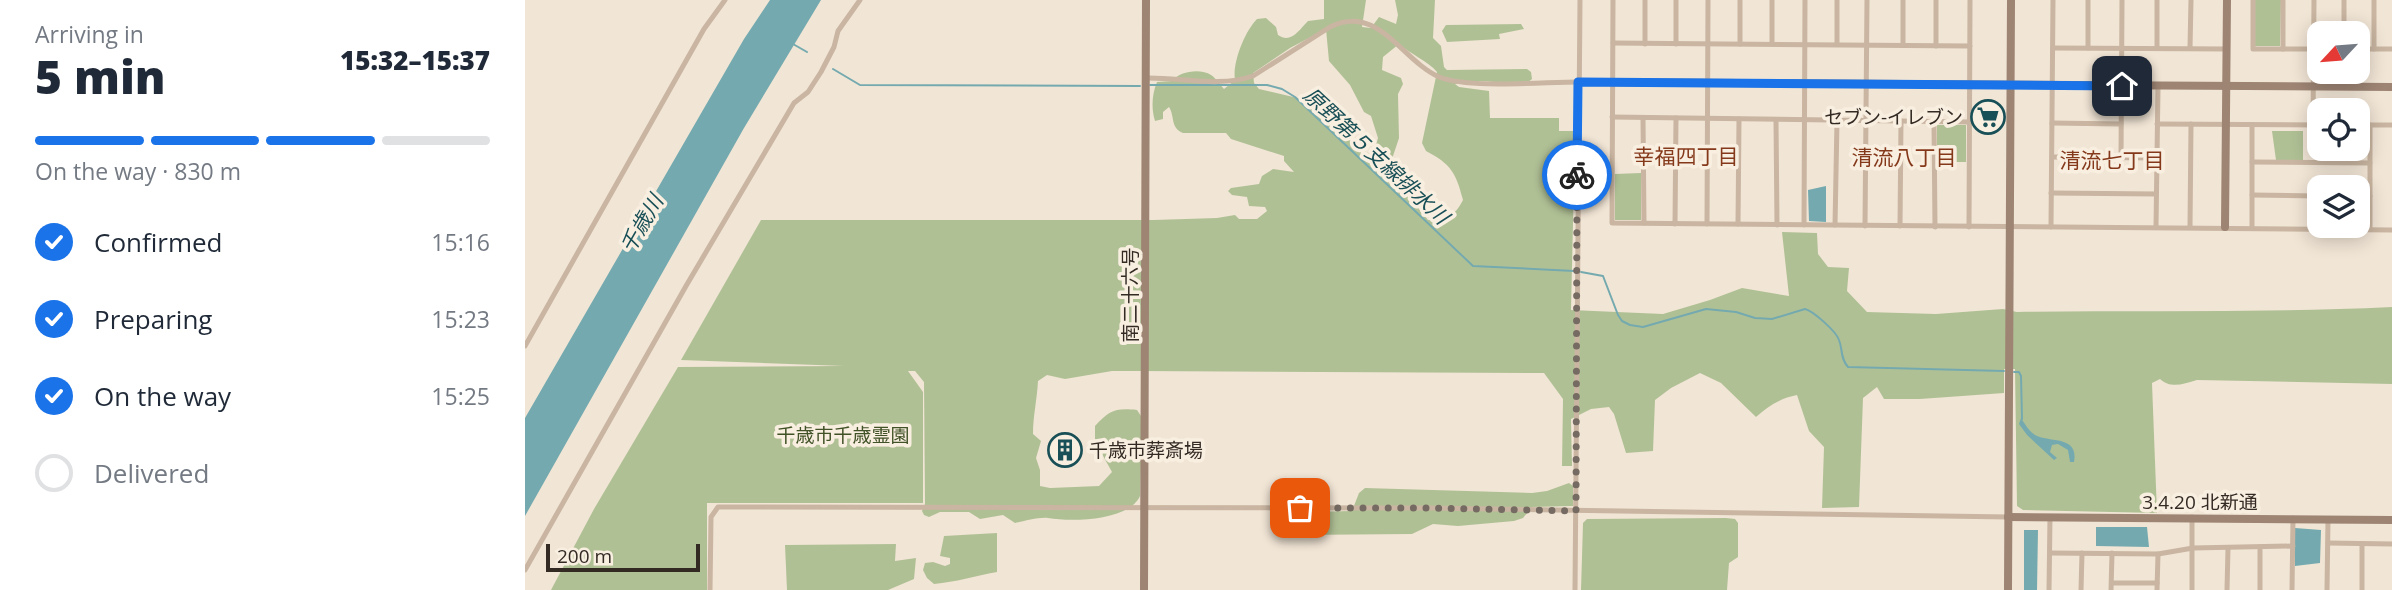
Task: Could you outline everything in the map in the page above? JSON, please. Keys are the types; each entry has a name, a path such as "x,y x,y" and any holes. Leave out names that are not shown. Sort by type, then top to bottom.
{"street":[{"path":"525,346 704,29 725,0"},
{"path":"525,570 706,251 794,103 808,92 821,72 834,47 838,31 860,0"},
{"name":"南二十六号","path":"1144,590 1146,0"},
{"path":"1575,590 1580,0"},
{"path":"1613,0 1612,223 2307,228"},
{"path":"1645,0 1645,44"},
{"path":"1676,0 1676,44"},
{"path":"1707,224 1709,0"},
{"path":"1740,0 1740,44"},
{"path":"1772,0 1772,44"},
{"path":"1804,225 1805,0"},
{"path":"1837,0 1837,44"},
{"path":"1865,226 1867,0"},
{"path":"1903,0 1903,45"},
{"path":"1936,0 1936,46"},
{"path":"1969,227 1970,0"},
{"path":"2008,590 2011,0"},
{"path":"2051,227 2053,0"},
{"path":"2088,0 2088,48"},
{"path":"2121,158 2122,0"},
{"path":"2157,0 2157,48"},
{"path":"2190,48 2191,0"},
{"path":"2225,227 2227,0"},
{"path":"2253,0 2253,49 2307,49"},
{"path":"2283,0 2283,49"},
{"path":"2313,0 2314,21"},
{"path":"2344,0 2344,21"},
{"path":"2374,0 2374,49"},
{"path":"1145,78 1177,81 1240,80 1253,76 1342,22 1355,22 1374,26 1435,74 1460,82 2392,87"},
{"path":"1613,43 1970,46"},
{"path":"2053,48 2227,49"},
{"path":"2370,49 2392,49"},
{"path":"2314,84 2315,98"},
{"path":"2156,227 2158,86"},
{"path":"1612,117 1969,122"},
{"path":"1643,118 1644,223"},
{"path":"1675,224 1677,118"},
{"path":"1738,224 1739,119"},
{"path":"1776,120 1777,225"},
{"path":"1835,225 1836,121"},
{"path":"1900,226 1901,121"},
{"path":"1934,122 1935,226"},
{"path":"2052,123 2121,124"},
{"path":"2157,124 2307,125"},
{"path":"2190,227 2191,124"},
{"path":"2252,125 2252,228"},
{"path":"2370,125 2392,125"},
{"path":"2052,157 2157,158"},
{"path":"2252,162 2370,163 2370,175"},
{"path":"2051,193 2156,194"},
{"path":"2252,195 2307,196"},
{"path":"2370,229 2392,230"},
{"path":"710,590 711,517 718,507 1428,508 2008,517"},
{"name":"3.4.20 北新通","path":"2008,517 2392,520"},
{"path":"2049,590 2050,517"},
{"path":"2192,517 2192,590"},
{"path":"2292,590 2293,518"},
{"path":"2327,590 2328,519"},
{"path":"2327,543 2392,544"},
{"path":"2361,544 2362,590"},
{"path":"2260,547 2260,590"},
{"path":"2050,553 2158,554 2193,548 2293,547"},
{"path":"2227,590 2228,548"},
{"path":"2081,590 2082,553"},
{"path":"2112,553 2112,586 2157,587 2158,554"}],"green space":[{"name":"千歳市千歳霊園","path":"1324,0 1366,0 1362,27 1371,28 1379,17 1396,24 1398,15 1395,0 1435,0 1433,38 1441,46 1444,67 1447,70 1527,69 1531,72 1532,79 1523,86 1486,81 1455,84 1459,87 1489,91 1490,118 1559,118 1559,131 1573,131 1571,310 1663,314 1742,288 1789,296 1782,232 1817,233 1818,254 1828,267 1849,268 1847,291 1867,312 1936,314 2003,309 2017,312 2251,311 2392,307 2392,384 2197,380 2173,385 2160,379 2152,383 2157,513 2023,510 2017,506 2015,369 2004,369 2004,393 1884,399 1877,387 1863,398 1859,507 1822,508 1824,447 1809,431 1797,395 1775,403 1756,417 1721,383 1700,373 1655,400 1653,451 1626,453 1614,414 1609,407 1591,409 1571,419 1572,466 1562,466 1563,399 1544,373 1112,371 1065,379 1047,375 1038,381 1033,427 1033,434 1041,441 1036,458 1040,470 1040,486 1099,486 1112,472 1102,454 1103,446 1095,439 1095,426 1113,411 1137,410 1142,424 1140,496 1124,511 1099,518 1040,518 1015,523 1003,515 980,519 969,512 940,512 929,517 924,515 924,382 915,371 908,371 923,392 923,503 707,503 707,590 551,590 594,509 678,367 844,366 681,360 761,220 1154,220 1235,215 1239,219 1257,219 1267,211 1265,207 1249,206 1247,197 1232,195 1228,191 1231,188 1259,184 1262,176 1273,169 1294,172 1284,161 1284,156 1231,139 1226,133 1183,133 1174,125 1169,107 1163,112 1163,119 1155,121 1155,87 1157,82 1172,81 1180,75 1196,71 1211,75 1224,89 1235,80 1235,65 1240,48 1257,19 1266,18 1276,27 1278,35 1287,38 1295,35 1308,21 1324,19","holes":["1326,29 1329,61 1350,85 1364,112 1371,116 1378,138 1373,155 1321,118 1306,100 1259,89 1254,83 1253,73 1290,48","1399,44 1437,72 1422,143 1426,151 1451,170 1463,200 1457,210 1440,219 1428,220 1414,203 1392,159 1399,138 1398,94 1403,84 1401,78 1382,70 1383,57"]},
{"path":"2255,0 2281,0 2280,46 2255,46"},
{"path":"1521,24 1524,29 1499,34 1500,39 1447,42 1442,31 1446,25"},
{"path":"1937,125 1966,125 1966,162 1937,162"},
{"path":"2272,131 2303,131 2303,161 2276,160"},
{"path":"1641,173 1641,220 1615,220 1615,174"},
{"path":"1569,483 1573,486 1573,506 1532,507 1523,518 1514,521 1458,526 1433,524 1412,534 1296,535 1288,531 1284,523 1286,516 1304,512 1352,511 1359,493 1365,488 1532,493"},
{"path":"1587,519 1735,519 1738,523 1738,557 1729,563 1727,590 1581,590 1583,523"},
{"path":"997,533 997,572 934,584 927,578 923,570 925,563 933,562 945,566 950,564 950,558 940,556 944,536"},
{"path":"896,544 895,561 916,558 914,579 888,590 787,590 785,545"}],"water":[{"name":"千歳川","path":"770,0 821,0 744,128 525,516 525,418 744,39"},
{"path":"1826,186 1826,222 1809,221 1808,190"},
{"path":"2021,418 2035,435 2068,444 2074,453 2074,462 2070,462 2068,450 2058,444 2052,445 2050,452 2057,458 2054,460 2027,435 2019,424"},
{"path":"2096,527 2147,527 2149,547 2096,546"},
{"path":"2295,528 2321,530 2320,563 2295,566"},
{"path":"2024,530 2038,530 2037,590 2024,590"}],"waterway":[{"name":"原野第５支線排水川","path":"793,44 807,52"},
{"name":"原野第５支線排水川","path":"833,69 860,85 1140,86"},
{"name":"原野第５支線排水川","path":"1150,85 1267,85 1282,89 1295,97 1473,266 1574,271"},
{"name":"原野第５支線排水川","path":"1581,272 1603,276 1618,315 1630,325 1643,327 1706,309 1772,319 1805,309 1824,322 1837,336 1848,367 2004,371"},
{"name":"原野第５支線排水川","path":"2014,372 2019,372 2021,376 2022,419"}],"way so far":[{"path":"1300,508 1576,511 1577,175"}],"place":[{"name":"セブン-イレブン","path":"1988,117"},
{"name":"千歳市葬斎場","path":"1065,450"}],"district":[{"name":"幸福四丁目","path":"1686,157"},
{"name":"清流八丁目","path":"1904,158"},
{"name":"清流七丁目","path":"2112,161"}],"route":[{"path":"1577,175 1578,82 2122,86"}]}
